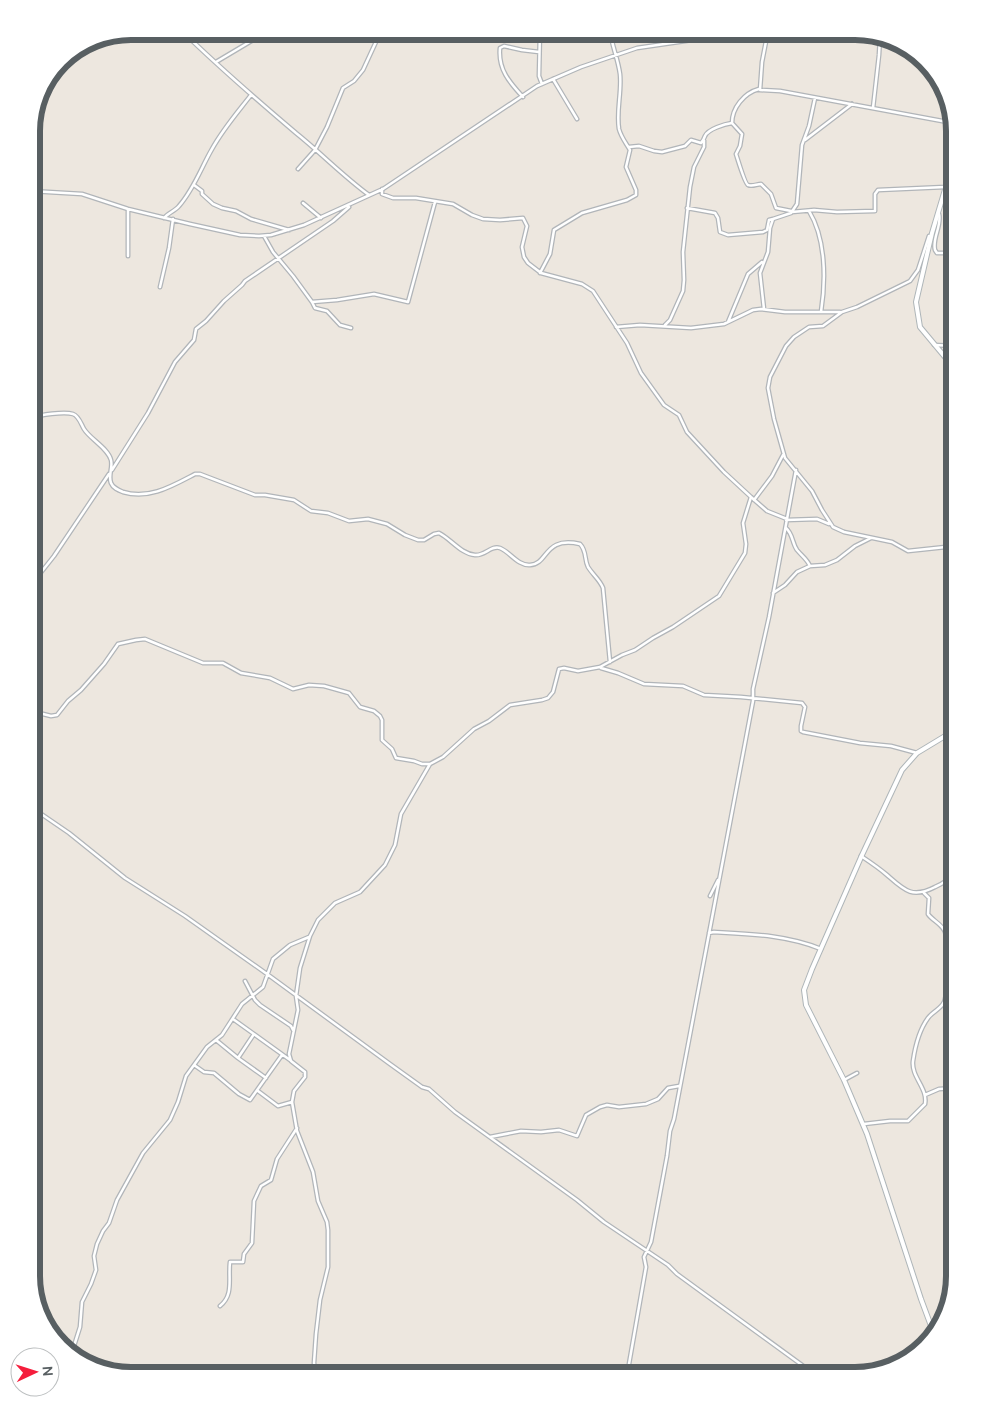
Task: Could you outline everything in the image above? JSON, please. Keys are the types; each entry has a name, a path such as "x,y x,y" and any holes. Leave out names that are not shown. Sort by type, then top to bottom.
{"street":[{"path":"192,40 250,95 344,176 369,195"},
{"path":"216,62 249,42 260,40"},
{"path":"298,170 315,150 327,127 340,92 363,70 377,40"},
{"path":"540,40 539,76 542,84"},
{"path":"540,273 550,254 554,230 582,212 627,200 636,195 636,190 626,167 630,155 629,148 622,138 619,128 620,76 611,40"},
{"path":"40,191 82,194 128,209 240,235 264,236 290,230 321,218 383,189 542,84 616,54 637,48 690,40"},
{"path":"759,89 767,40"},
{"path":"873,108 880,43"},
{"path":"523,97 503,71 500,48 504,46 539,52"},
{"path":"553,79 577,119"},
{"path":"791,212 776,208 771,194 761,184 749,185 745,182 736,154 740,146 742,134 732,123 733,113 745,97 754,91 759,89 852,104 945,122"},
{"path":"164,218 179,206 194,185 229,121 250,95"},
{"path":"791,212 796,208 798,201 800,158 815,98"},
{"path":"804,140 852,104"},
{"path":"664,326 670,320 683,291 683,252 692,174 704,147 705,136 709,132 732,123"},
{"path":"629,148 639,146 662,152 685,146 691,140 700,144 704,140"},
{"path":"194,185 202,190 202,194 218,206 236,211 251,219 290,230"},
{"path":"687,208 715,213 718,218 720,232 728,235 763,232 766,230 769,220 791,212 875,211 875,194 877,191 946,185 916,302 920,327 946,359"},
{"path":"383,189 382,193 385,196"},
{"path":"373,194 393,198 416,198 458,206 472,215 483,218 500,220 524,218 527,226 522,241 522,252 528,263 540,273 588,287 601,302 627,343 641,373 661,401 668,408 678,413 687,432 724,472 767,510 786,520 817,519 838,530 892,542 906,550 946,547"},
{"path":"312,302 374,294 408,302 435,202"},
{"path":"303,203 321,218"},
{"path":"40,573 54,556 110,473 148,413 182,352 194,340 196,329 245,281 325,226 349,207"},
{"path":"128,209 128,256"},
{"path":"809,211 818,232 823,262 824,289 821,312"},
{"path":"939,212 940,222 935,238 935,250 937,253 946,252"},
{"path":"728,322 748,274 763,261 768,252 770,228 773,218"},
{"path":"160,287 169,248 173,219"},
{"path":"831,525 812,491 796,470 788,463 783,454 768,392 769,379 786,346 794,337 809,327 823,326 842,312 860,306 904,285 912,279 921,264 935,224"},
{"path":"264,236 277,258 293,276 315,308 327,311 340,325 351,328"},
{"path":"763,261 760,280 764,309"},
{"path":"616,327 664,326 691,328 728,322 753,310 764,309 785,312 842,312"},
{"path":"933,344 946,345"},
{"path":"40,416 68,413 76,416 87,432 98,442 110,458 112,463 110,473 111,484 115,488 139,496 164,489 195,474 203,474 255,495 294,500 311,511 328,513 349,521 368,520 388,524 400,533 418,540 424,540 439,533 473,555 480,555 495,548 501,549 517,561 527,565 537,563 550,549 559,544 565,542 580,544 585,552 588,566 603,588 610,663"},
{"path":"40,713 48,716 57,715 104,664 118,644 145,639 203,662 223,662 241,673 270,678 293,689 324,686 349,693 360,707 374,711 380,716 382,720 382,740 392,749 396,758 430,764 443,757 474,729 489,721 510,705 548,698 553,692 559,669 578,670 600,667 610,663 673,628 719,596 745,553 746,544 742,523 753,499 772,476 783,454"},
{"path":"628,1367 646,1267 644,1257 652,1238 670,1131 674,1119 724,858 753,698 753,688 796,470"},
{"path":"786,528 791,534 798,550 806,558 810,566"},
{"path":"773,593 785,586 797,572 810,566 825,566 855,546 873,537"},
{"path":"600,667 644,684 682,686 704,695 803,704 805,707 801,729 803,732 917,752"},
{"path":"931,1326 864,1124 809,1012 804,998 806,984 896,780 907,762 917,752 946,735"},
{"path":"291,1061 289,1051 298,1010 296,996 300,968 310,936 320,918 335,903 360,892 385,864 395,845 401,814 430,764"},
{"path":"40,813 69,833 125,878 149,892 267,974 422,1087 429,1089 440,1100 489,1137 805,1367"},
{"path":"861,856 902,888 913,893 924,892 946,881"},
{"path":"710,896 719,878"},
{"path":"924,892 929,898 928,914 941,925 946,934"},
{"path":"709,933 774,937 807,944 821,950"},
{"path":"74,1347 80,1327 82,1302 96,1270 94,1256 96,1244 102,1231 109,1223 117,1200 142,1153 170,1120 186,1076 207,1047 222,1035 242,1004 263,987 270,964 275,956 290,945 310,936"},
{"path":"245,981 260,1005 293,1030"},
{"path":"864,1124 908,1121 924,1106 926,1100 914,1072 913,1059 925,1023 930,1015 943,1004 946,993"},
{"path":"232,1019 302,1068 305,1074 303,1080 294,1091 292,1102 303,1150 313,1172 318,1201 328,1225 328,1267 320,1300 315,1367"},
{"path":"238,1058 254,1034"},
{"path":"216,1040 267,1078"},
{"path":"194,1065 202,1071 214,1073 249,1100 258,1091 282,1055"},
{"path":"844,1080 856,1073"},
{"path":"489,1137 522,1131 541,1132 557,1130 577,1136 586,1115 600,1107 607,1105 619,1107 646,1104 658,1099 668,1088 680,1086"},
{"path":"925,1096 939,1089 946,1089"},
{"path":"258,1091 278,1106 292,1102"},
{"path":"220,1306 226,1300 229,1293 230,1263 242,1262 244,1254 252,1243 254,1201 261,1186 271,1180 277,1159 297,1128"}]}
